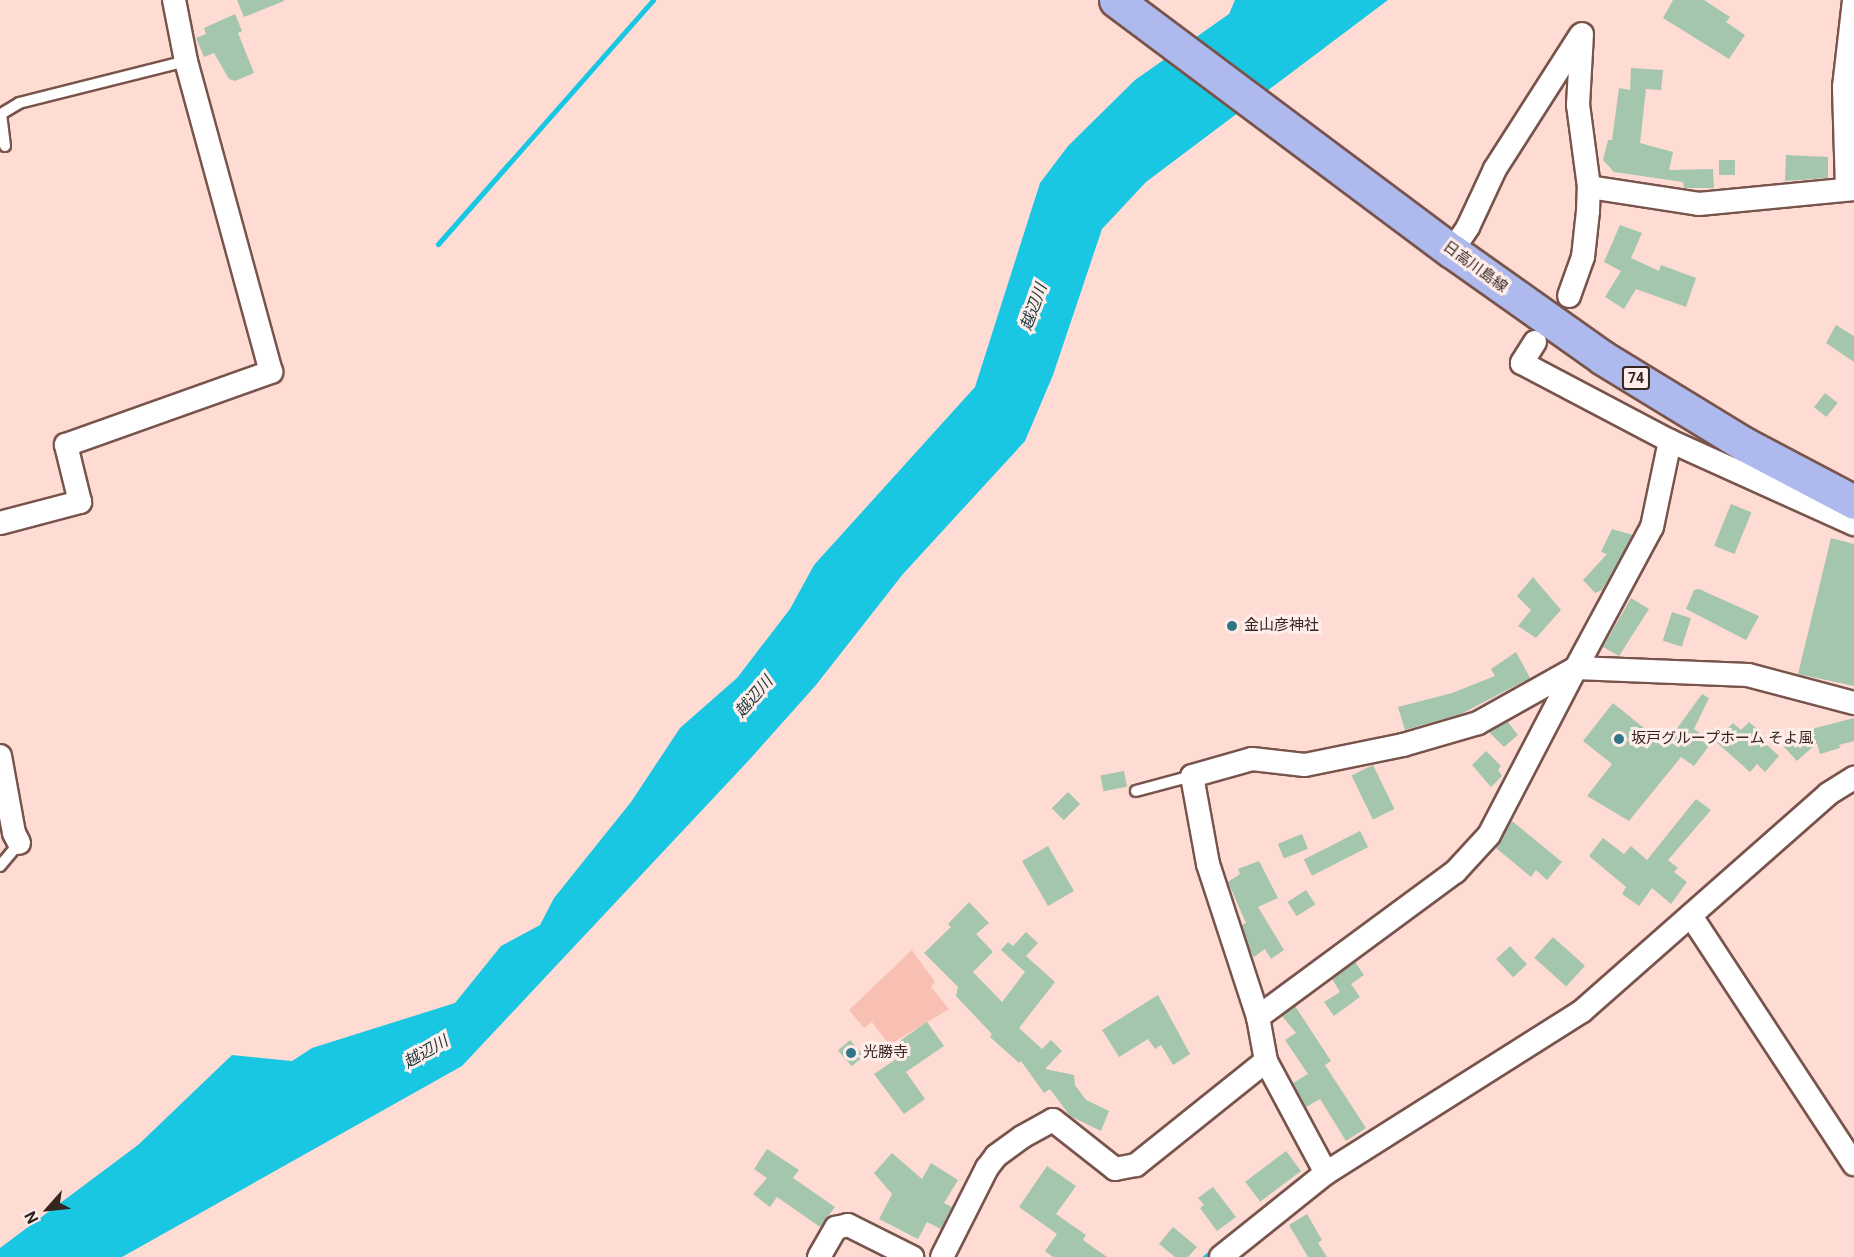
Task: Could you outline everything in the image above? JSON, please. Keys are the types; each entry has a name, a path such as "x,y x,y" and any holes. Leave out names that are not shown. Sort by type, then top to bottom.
{"main road":[{"name":"日高川島線","path":"1116,0 1441,243 1603,358 1744,444 1854,502"}],"street":[{"path":"0,523 80,501 66,445 271,372 186,61 174,0"},
{"path":"1589,187 1699,204 1850,189 1844,87 1854,0"},
{"path":"1441,243 1468,227 1495,170 1582,34 1578,105 1589,187 1583,257 1569,296"},
{"path":"1535,342 1522,363 1670,441 1854,524"},
{"path":"1258,1017 1455,872 1489,835 1652,527 1670,441"},
{"path":"1326,1173 1266,1061 1258,1017 1208,864 1191,776 1252,759 1305,765 1403,744 1478,723 1559,674 1576,668 1748,675 1854,703"},
{"path":"0,756 19,843"},
{"path":"1221,1257 1326,1173 1581,1012 1828,794 1854,778"},
{"path":"1691,916 1854,1164"},
{"path":"942,1257 987,1168 996,1156 1022,1137 1053,1120 1115,1169 1136,1165 1266,1061"},
{"path":"819,1257 836,1228 848,1226 912,1257"}],"lane":[{"path":"4,146 1,114 19,103 186,61"},
{"path":"1136,791 1191,776"},
{"path":"0,866 19,843"}],"shaded area":[{"path":"912,950 935,982 931,987 949,1009 889,1045 872,1022 864,1028 849,1010"}],"water":[{"name":"越辺川","path":"1235,0 1388,0 1146,182 1102,229 1053,375 1025,441 903,574 816,685 750,759 462,1066 122,1257 0,1257 0,1248 138,1145 232,1055 292,1061 312,1048 455,1003 501,946 540,925 554,898 631,802 680,728 737,678 790,609 814,565 975,387 1040,183 1068,146 1135,80 1229,14"}],"building":[{"path":"237,0 284,0 284,1 244,17"},
{"path":"1673,0 1704,0 1730,17 1726,22 1745,35 1729,59 1663,18"},
{"path":"235,14 242,31 238,33 254,73 235,81 229,79 214,53 204,57 196,38 206,34 204,28"},
{"path":"1631,68 1663,70 1661,90 1646,89 1640,143 1673,152 1669,170 1713,169 1714,188 1684,188 1683,182 1614,172 1603,160 1608,140 1612,140 1619,88 1630,90"},
{"path":"1786,155 1828,157 1828,178 1785,181"},
{"path":"1719,160 1735,160 1735,175 1719,175"},
{"path":"1620,225 1642,233 1631,258 1659,271 1661,265 1696,278 1686,307 1636,289 1624,309 1605,297 1621,271 1604,262"},
{"path":"1836,325 1854,336 1854,362 1826,343"},
{"path":"1825,393 1838,403 1827,417 1814,407"},
{"path":"1731,504 1751,512 1735,554 1714,546"},
{"path":"1612,529 1633,535 1602,590 1595,593 1583,580 1607,554 1601,552"},
{"path":"1831,538 1854,544 1854,686 1798,674"},
{"path":"1533,577 1561,610 1536,638 1518,626 1531,610 1517,596"},
{"path":"1699,589 1759,616 1746,640 1686,609 1694,590"},
{"path":"1631,598 1649,609 1619,656 1603,647"},
{"path":"1672,612 1691,618 1682,647 1663,641"},
{"path":"1516,652 1530,678 1461,714 1405,730 1398,707 1452,693 1495,676 1491,669"},
{"path":"1702,694 1709,698 1694,729 1712,742 1694,766 1681,757 1629,821 1587,796 1612,764 1583,741 1613,703 1665,745"},
{"path":"1854,718 1854,741 1839,745 1840,748 1820,754 1817,743 1797,761 1784,747 1800,732"},
{"path":"1508,722 1518,735 1504,747 1489,732"},
{"path":"1749,722 1761,732 1757,736 1779,756 1765,772 1757,764 1750,772 1716,742 1733,723 1741,730"},
{"path":"1486,751 1501,766 1498,770 1502,776 1491,787 1472,765"},
{"path":"1373,765 1394,809 1373,820 1351,776"},
{"path":"1124,771 1127,787 1103,791 1100,776"},
{"path":"1068,792 1080,804 1064,820 1052,808"},
{"path":"1696,799 1711,810 1668,860 1678,868 1674,872 1687,882 1671,904 1652,888 1639,906 1622,894 1626,887 1589,856 1603,838 1624,854 1631,846 1647,860"},
{"path":"1512,821 1562,862 1547,880 1536,870 1531,877 1496,848"},
{"path":"1360,831 1368,847 1312,876 1304,860"},
{"path":"1302,834 1308,849 1284,859 1278,844"},
{"path":"1048,846 1074,891 1048,906 1022,861"},
{"path":"1259,861 1278,898 1258,907 1284,950 1271,959 1265,949 1254,957 1250,950 1242,925 1246,923 1228,882 1240,874 1238,869"},
{"path":"1306,890 1315,904 1297,916 1288,902"},
{"path":"969,902 989,923 976,934 993,952 973,972 1002,1002 1025,972 1001,950 1008,942 1013,946 1026,932 1038,943 1026,956 1055,982 1019,1028 1042,1049 1051,1040 1062,1051 1045,1069 1074,1075 1075,1085 1086,1100 1109,1111 1101,1131 1070,1116 1050,1089 1044,1093 1021,1061 1019,1063 990,1037 992,1034 956,996 958,987 924,953 951,927 948,924"},
{"path":"1553,937 1585,966 1566,987 1534,958"},
{"path":"1510,946 1527,964 1513,977 1496,959"},
{"path":"1355,962 1364,975 1351,984 1360,997 1334,1016 1324,1002 1340,992 1332,979"},
{"path":"1158,995 1190,1054 1173,1065 1161,1045 1155,1049 1148,1039 1119,1057 1102,1030"},
{"path":"1295,1006 1331,1061 1325,1065 1366,1128 1346,1141 1320,1099 1306,1107 1293,1083 1308,1074 1285,1040 1296,1033 1282,1016"},
{"path":"927,1022 944,1046 906,1072 925,1099 904,1114 874,1074 902,1055 898,1049 904,1045 901,1040"},
{"name":"光勝寺","path":"850,1040 864,1056 852,1066 838,1050"},
{"path":"767,1149 799,1170 793,1178 835,1207 820,1227 777,1197 770,1207 753,1194 767,1178 754,1169"},
{"path":"1286,1151 1301,1171 1260,1202 1245,1182"},
{"path":"892,1153 922,1179 931,1163 958,1180 944,1203 952,1207 941,1229 927,1222 918,1239 879,1219 892,1194 874,1173"},
{"path":"1047,1166 1076,1186 1056,1214 1086,1235 1083,1240 1107,1257 1053,1257 1045,1251 1057,1234 1019,1207"},
{"path":"1213,1187 1236,1217 1217,1231 1200,1208 1204,1205 1198,1198"},
{"path":"1307,1214 1322,1240 1318,1243 1327,1257 1308,1257 1289,1225"},
{"path":"1173,1227 1197,1247 1188,1257 1175,1257 1159,1244"}],"waterway":[{"path":"438,244 653,0"},
{"path":"1205,1257 1290,1188"}],"place":[{"name":"金山彦神社","path":"1232,626"},
{"name":"坂戸グループホーム そよ風","path":"1619,739"},
{"name":"光勝寺","path":"851,1053"}]}
